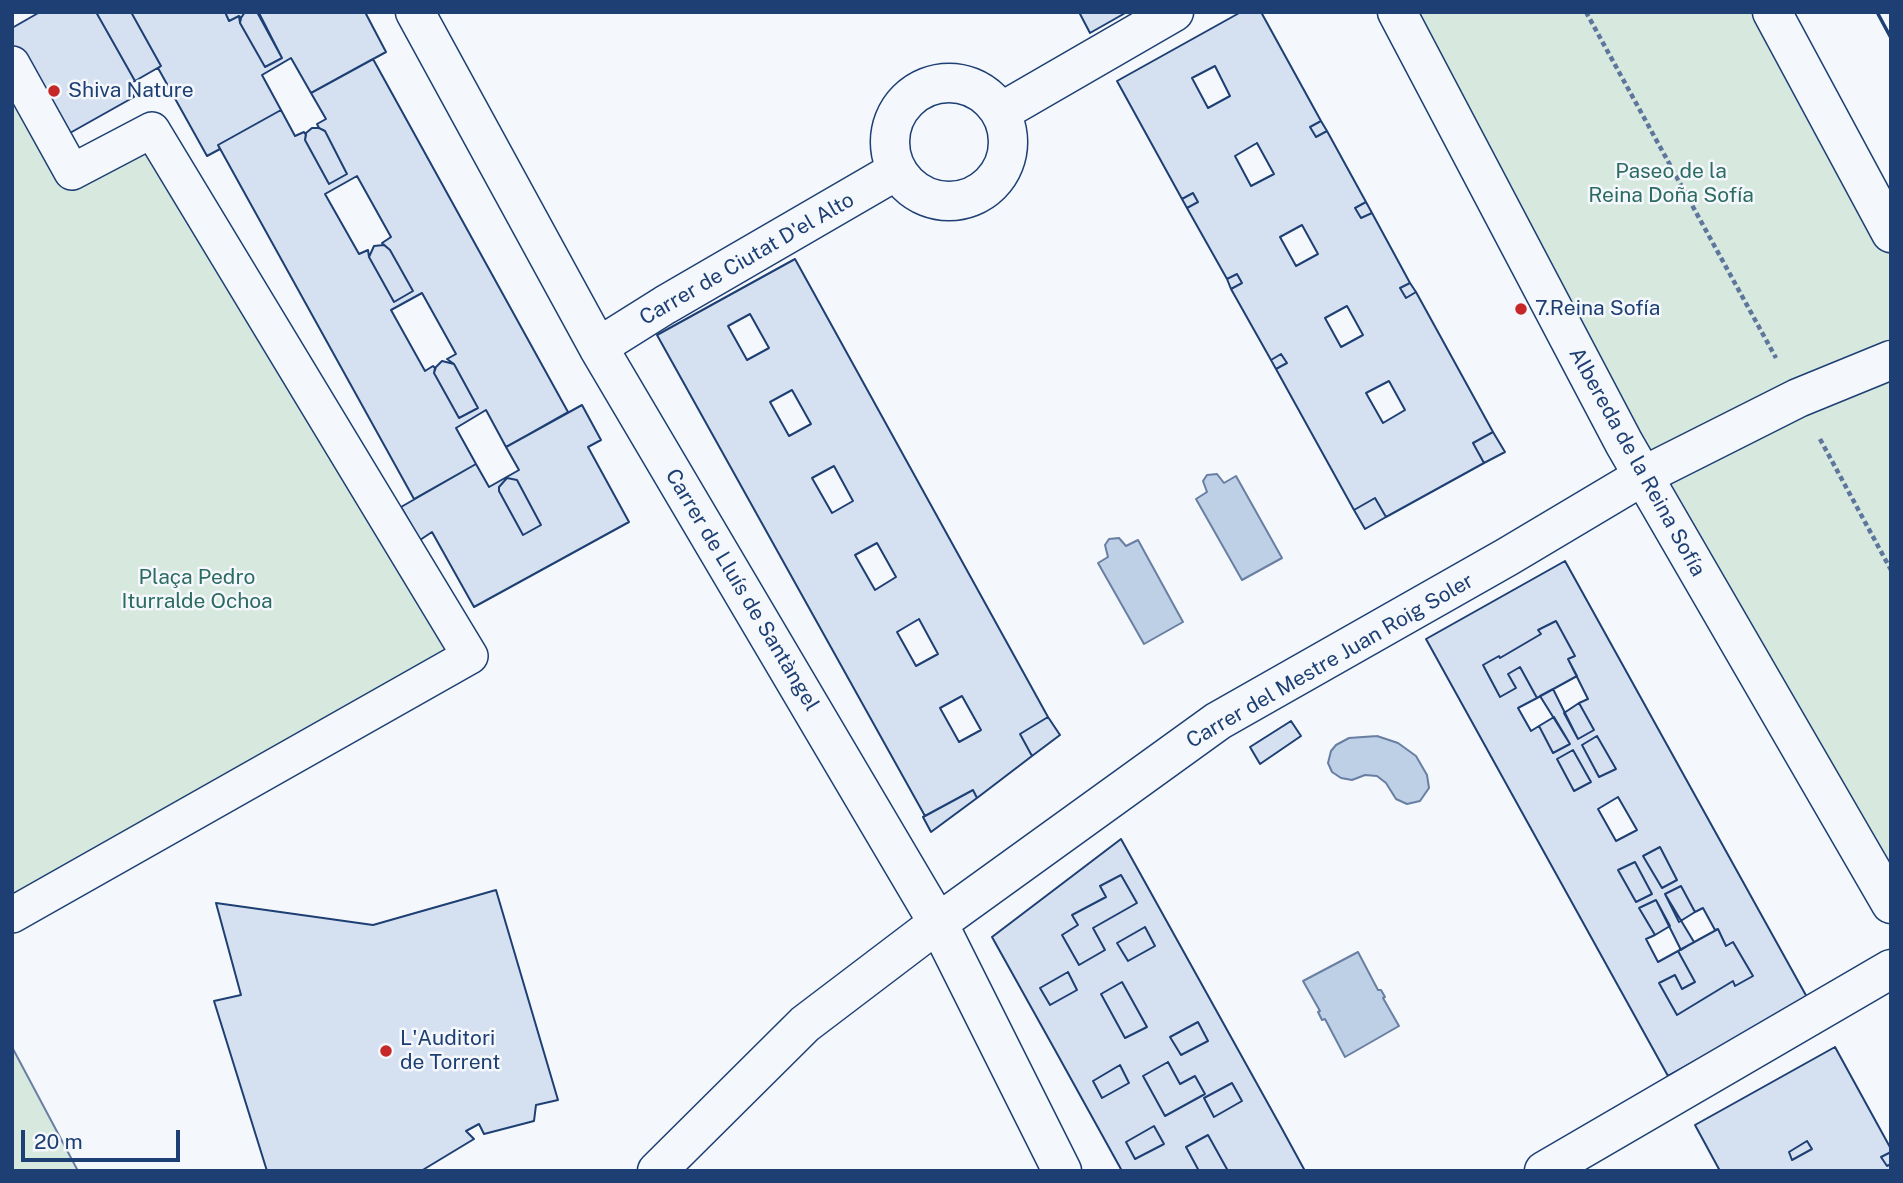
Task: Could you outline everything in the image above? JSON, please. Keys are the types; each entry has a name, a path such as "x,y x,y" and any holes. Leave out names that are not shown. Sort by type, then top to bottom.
{"street":[{"name":"Carrer de Lluís de Santàngel","path":"415,12 598,347 938,923 1062,1171"},
{"path":"1001,112 1174,12"},
{"name":"Albereda de la Reina Sofía","path":"1397,12 1624,443 1891,904"},
{"path":"1772,12 1891,233"},
{"path":"12,64 72,172 152,130 470,656 12,915"},
{"path":"949,82 979,89 1001,112 1009,142 1000,172 979,194 949,201 918,194 897,172 888,141 896,111 919,89 949,82"},
{"name":"Carrer de Ciutat D'el Alto","path":"598,347 665,305 897,172"},
{"name":"Carrer del Mestre Juan Roig Soler","path":"657,1171 805,1024 938,923 1218,721 1495,564 1643,476 1798,398 1891,360"},
{"path":"1544,1171 1891,969"}],"path":[{"path":"1586,12 1891,570"}],"green space":[{"name":"Paseo de la Reina Doña Sofía","path":"1390,12 1764,12 1891,252 1891,877"},
{"name":"Plaça Pedro Iturralde Ochoa","path":"12,80 69,183 145,145 455,658 12,911"},
{"path":"12,1047 78,1171 12,1171"}],"water":[{"path":"1217,474 1224,483 1236,476 1282,558 1242,580 1196,499 1207,492 1203,481 1207,475"},
{"path":"1119,538 1126,546 1138,540 1183,622 1144,644 1098,563 1108,557 1105,545 1109,539"},
{"path":"1377,736 1398,743 1416,756 1427,775 1429,788 1420,801 1407,804 1396,799 1386,783 1377,776 1365,775 1352,780 1341,778 1332,772 1328,763 1331,751 1336,745 1349,738"},
{"path":"1358,952 1399,1026 1345,1057 1325,1019 1322,1020 1318,1012 1320,1011 1303,981"}],"building":[{"path":"40,12 96,12 135,81 128,85 134,97 61,138 12,50 12,28"},
{"path":"96,12 131,12 161,66 135,81"},
{"path":"131,12 225,12 229,21 239,16 240,23 265,67 282,58 257,12 365,12 386,52 311,93 291,58 262,75 281,110 218,145 220,149 207,156 158,68 161,66"},
{"path":"225,12 245,12 241,18 239,16 229,21"},
{"path":"245,12 259,13 282,58 265,67 240,23"},
{"path":"1079,12 1127,12 1090,33"},
{"path":"1241,12 1261,12 1321,121 1310,127 1316,137 1327,131 1366,202 1355,208 1361,218 1372,213 1410,283 1400,288 1406,298 1416,292 1493,432 1473,443 1484,463 1386,517 1375,498 1354,510 1276,369 1287,363 1281,354 1271,360 1231,289 1242,283 1237,274 1227,279 1187,208 1198,202 1193,193 1182,199 1117,81","holes":["1215,66 1230,96 1208,108 1192,78","1257,143 1274,174 1251,186 1235,156","1302,225 1318,254 1296,266 1280,237","1347,306 1363,335 1341,347 1325,318","1389,381 1405,410 1383,423 1366,393"]},
{"path":"373,59 568,412 506,447 486,410 456,428 476,464 414,499 218,145 281,110 295,136 304,132 306,135 305,140 329,184 347,174 325,131 317,124 326,119 311,93","holes":["357,176 391,237 382,243 390,250 413,291 394,302 369,257 368,250 359,254 325,194","422,293 456,354 447,359 454,364 478,408 459,418 434,373 435,368 433,366 425,371 391,310"]},
{"path":"1321,121 1327,131 1316,137 1310,127"},
{"path":"312,128 325,131 347,174 329,184 305,140 306,133"},
{"path":"1193,193 1198,202 1187,208 1182,199"},
{"path":"1366,202 1372,213 1361,218 1355,208"},
{"path":"384,245 390,250 413,291 394,302 369,257 374,246"},
{"path":"795,259 1048,717 1020,734 1032,756 977,798 973,790 925,816 657,335","holes":["750,314 769,348 747,360 728,326","792,390 811,424 789,436 770,402","834,466 853,501 832,513 812,478","877,543 896,577 875,590 855,555","919,619 938,654 916,666 897,632","962,696 981,730 959,742 940,708"]},
{"path":"1237,274 1242,283 1231,289 1227,279"},
{"path":"1410,283 1416,292 1406,298 1400,288"},
{"path":"1281,354 1287,363 1276,369 1271,360"},
{"path":"442,361 454,364 478,408 459,418 434,373"},
{"path":"582,405 601,440 588,447 629,522 474,607 432,532 420,540 401,507 476,464 489,487 519,470 506,447","holes":["507,478 517,480 541,525 523,535 499,491"]},
{"path":"1493,432 1505,452 1484,463 1473,443"},
{"path":"507,478 517,480 541,525 523,535 499,491"},
{"path":"1375,498 1386,517 1365,529 1354,510"},
{"path":"1565,561 1808,999 1668,1076 1426,639","holes":["1556,621 1575,656 1568,659 1588,699 1579,703 1594,730 1578,739 1553,689 1540,696 1570,744 1553,753 1539,726 1531,731 1518,708 1537,698 1520,667 1508,674 1516,688 1500,697 1483,665 1541,634 1538,630","1597,736 1616,769 1599,777 1582,745","1573,750 1591,782 1574,791 1557,759","1618,797 1637,830 1616,841 1598,809","1660,847 1677,880 1662,888 1643,856","1635,862 1652,894 1636,902 1618,870","1681,886 1695,912 1703,908 1726,946 1733,942 1753,976 1735,986 1733,981 1677,1015 1659,983 1675,975 1682,989 1695,982 1678,951 1658,962 1646,939 1655,935 1639,908 1656,900 1681,950 1694,942 1665,894"]},
{"path":"1556,621 1575,656 1568,659 1577,676 1537,698 1520,667 1508,674 1516,688 1500,697 1483,665 1541,634 1538,630"},
{"path":"1579,703 1594,730 1578,739 1564,713"},
{"path":"1048,717 1060,735 1032,756 1020,734"},
{"path":"1554,717 1570,744 1553,753 1539,726"},
{"path":"1291,721 1301,736 1260,764 1250,747"},
{"path":"1597,736 1616,769 1599,777 1582,745"},
{"path":"1573,750 1591,782 1574,791 1557,759"},
{"path":"973,790 977,798 931,832 923,817"},
{"path":"1121,839 1305,1171 1228,1171 1208,1135 1186,1147 1199,1171 1122,1171 992,937","holes":["1121,875 1137,903 1093,928 1105,950 1079,965 1062,935 1078,925 1072,915 1106,897 1100,886","1145,927 1155,946 1128,961 1117,943","1068,972 1077,990 1050,1005 1040,988","1122,982 1147,1027 1125,1038 1101,994","1198,1022 1208,1041 1181,1055 1170,1037","1168,1062 1180,1084 1195,1076 1205,1094 1165,1116 1143,1076","1120,1065 1129,1083 1102,1098 1093,1081","1232,1083 1242,1101 1214,1117 1204,1098","1154,1126 1164,1144 1135,1159 1126,1142"]},
{"path":"1660,847 1677,880 1662,888 1643,856"},
{"path":"1635,862 1652,894 1636,902 1618,870"},
{"path":"1121,875 1137,903 1093,928 1105,950 1079,965 1062,935 1078,925 1072,915 1106,897 1100,886"},
{"path":"1681,886 1695,912 1679,922 1665,894"},
{"name":"L'Auditori de Torrent","path":"496,890 558,1100 536,1105 534,1121 484,1134 479,1124 466,1131 474,1139 421,1171 267,1171 214,1001 241,995 216,903 373,925"},
{"path":"1656,900 1670,926 1655,935 1639,908"},
{"path":"1145,927 1155,946 1128,961 1117,943"},
{"path":"1718,929 1726,946 1733,942 1753,976 1735,986 1733,981 1677,1015 1659,983 1675,975 1682,989 1695,982 1678,951"},
{"path":"1068,972 1077,990 1050,1005 1040,988"},
{"path":"1122,982 1147,1027 1125,1038 1101,994"},
{"path":"1198,1022 1208,1041 1181,1055 1170,1037"},
{"path":"1835,1047 1891,1149 1891,1152 1881,1157 1887,1166 1891,1164 1891,1171 1720,1171 1695,1125","holes":["1807,1141 1812,1149 1792,1160 1789,1152"]},
{"path":"1168,1062 1180,1084 1195,1076 1205,1094 1165,1116 1143,1076"},
{"path":"1120,1065 1129,1083 1102,1098 1093,1081"},
{"path":"1232,1083 1242,1101 1214,1117 1204,1098"},
{"path":"1154,1126 1164,1144 1135,1159 1126,1142"},
{"path":"1208,1135 1228,1171 1199,1171 1186,1147"},
{"path":"1807,1141 1812,1149 1792,1160 1789,1152"},
{"path":"1891,1152 1891,1164 1887,1166 1881,1157"}],"wall":[{"path":"1877,12 1891,38"}],"place":[{"name":"Shiva Nature","path":"54,91"},
{"name":"7.Reina Sofía","path":"1521,309"},
{"name":"L'Auditori de Torrent","path":"386,1051"}]}
